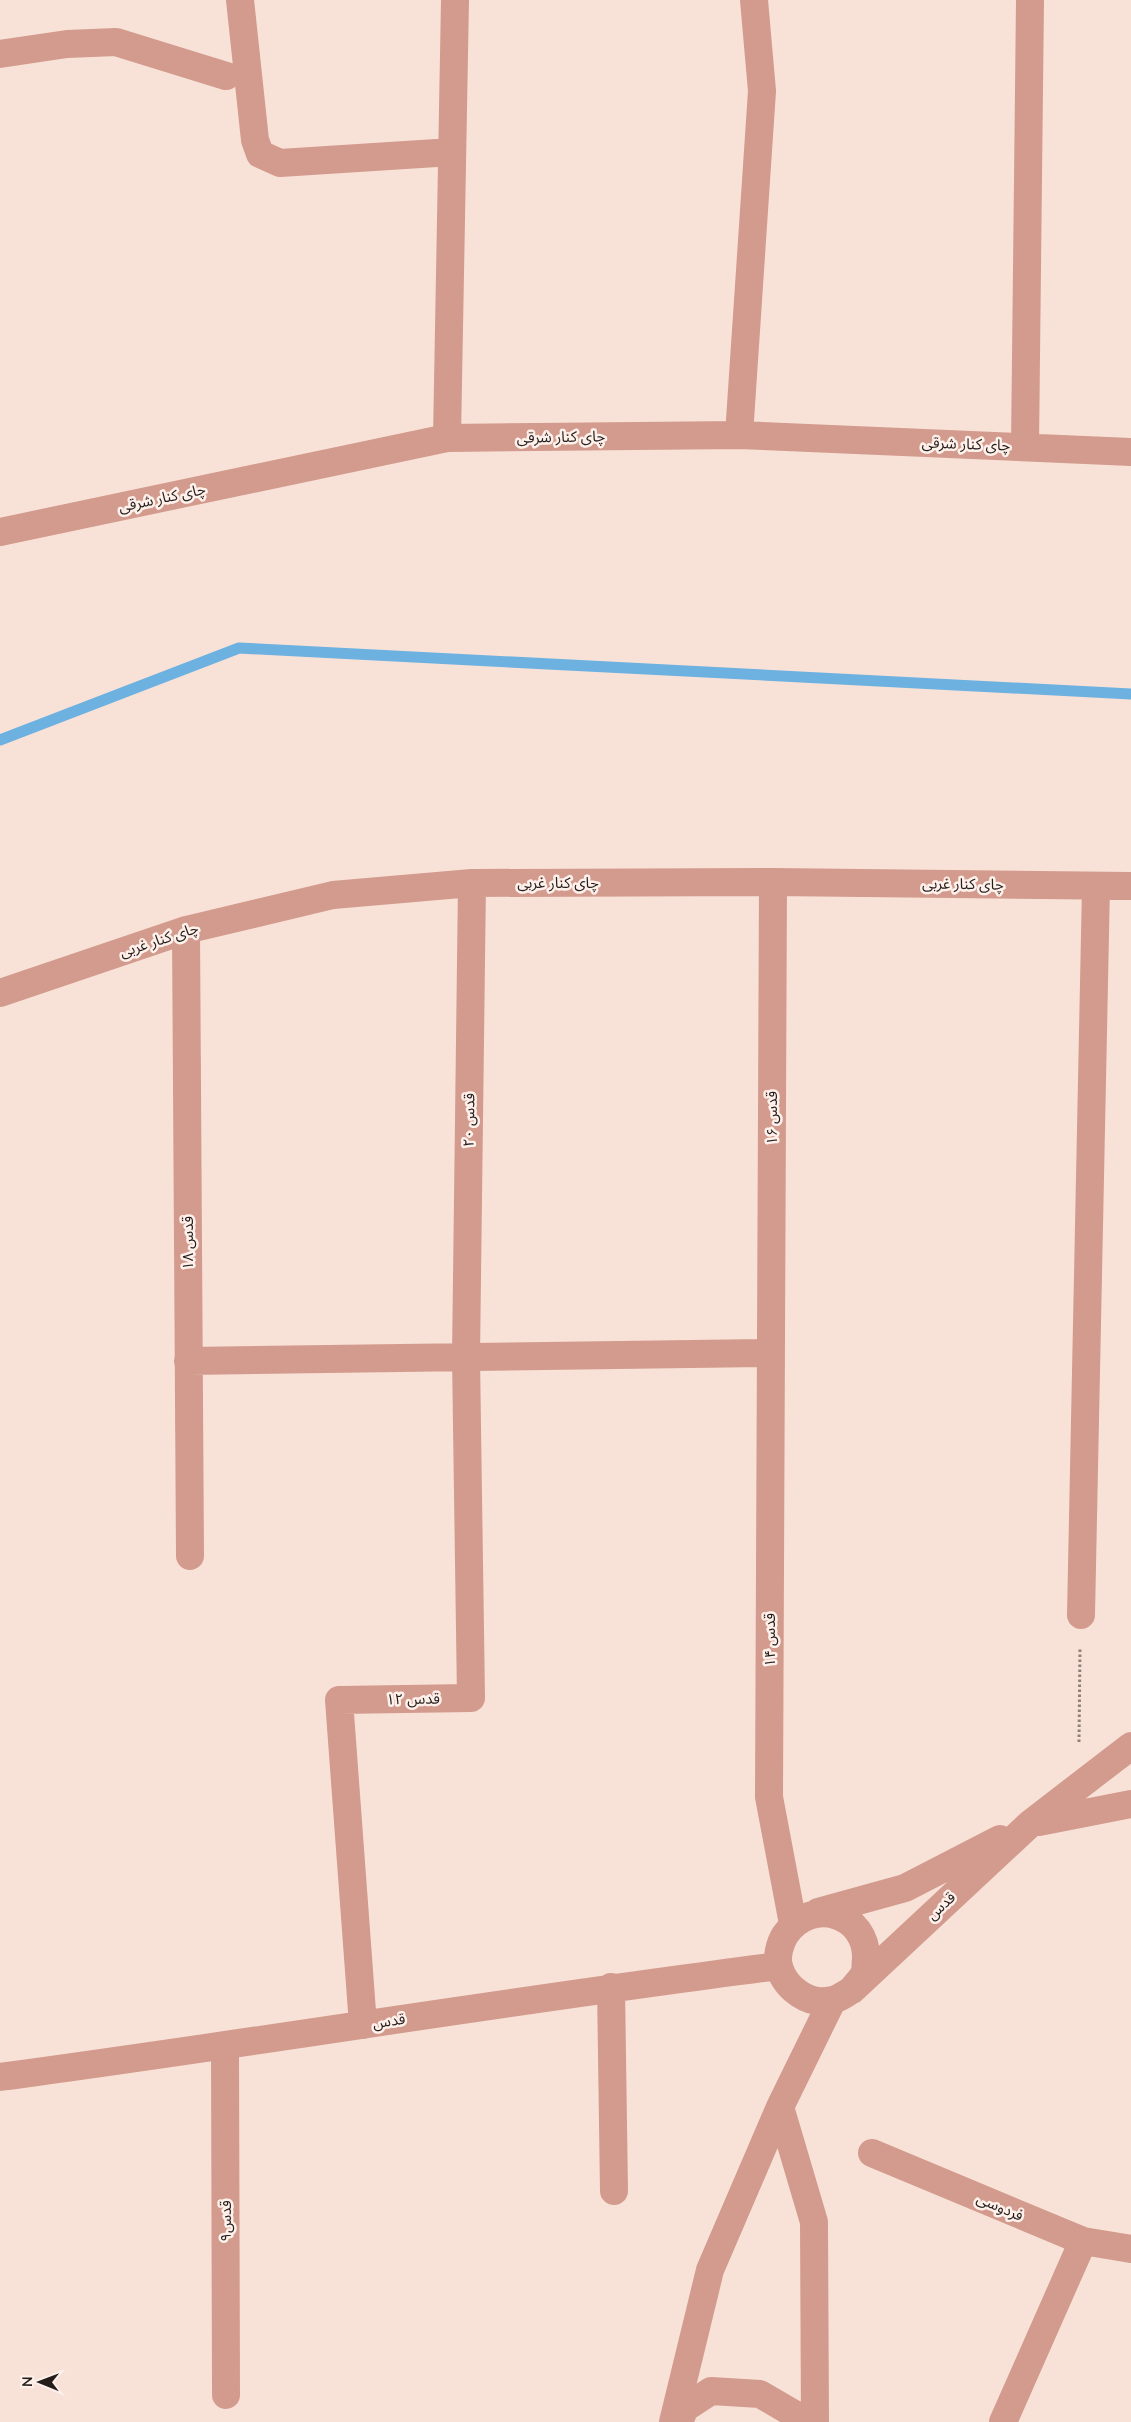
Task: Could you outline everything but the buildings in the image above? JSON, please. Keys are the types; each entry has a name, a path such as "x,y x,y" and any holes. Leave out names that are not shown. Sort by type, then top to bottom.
{"street":[{"path":"240,0 255,140 260,154 280,163 452,152"},
{"path":"447,438 455,0"},
{"path":"739,435 762,91 754,0"},
{"path":"1025,446 1030,0"},
{"path":"0,54 66,44 116,42 226,76"},
{"name":"چای کنار شرقی","path":"0,532 447,438 739,435 1131,452"},
{"name":"چای کنار غربی","path":"0,993 186,930 333,895 472,883 773,882 1131,886"},
{"name":"قدس ۱۶","path":"771,1353 773,882"},
{"name":"قدس ۲۰","path":"466,1357 472,883"},
{"path":"1081,1615 1096,886"},
{"name":"قدس ۱۸","path":"186,930 190,1556"},
{"path":"188,1361 771,1353"},
{"name":"قدس ۱۴","path":"771,1353 769,1797 803,1918"},
{"name":"قدس ۱۲","path":"363,2025 340,1700 471,1698 466,1357"},
{"name":"قدس","path":"673,2422 710,2270 780,2107 842,1995 1031,1823 1078,1789 1131,1746"},
{"name":"قدس","path":"803,1918 904,1888 1031,1823 1131,1804"},
{"path":"836,1914 855,1927 866,1948 865,1971 842,1995 809,2000 790,1987 779,1966 780,1943 803,1918 836,1914"},
{"name":"قدس","path":"0,2077 225,2047 611,1987 779,1966"},
{"path":"611,1987 614,2191"},
{"name":"قدس۹","path":"225,2047 226,2395"},
{"path":"780,2107 814,2222 815,2422"},
{"name":"فردوسی","path":"872,2153 1083,2241 1131,2249"},
{"path":"1003,2422 1083,2241"},
{"path":"680,2422 685,2408 711,2391 760,2394 808,2422"}],"path":[{"path":"1078,1789 1081,1615"}],"waterway":[{"path":"0,740 239,648 1131,694"}]}
